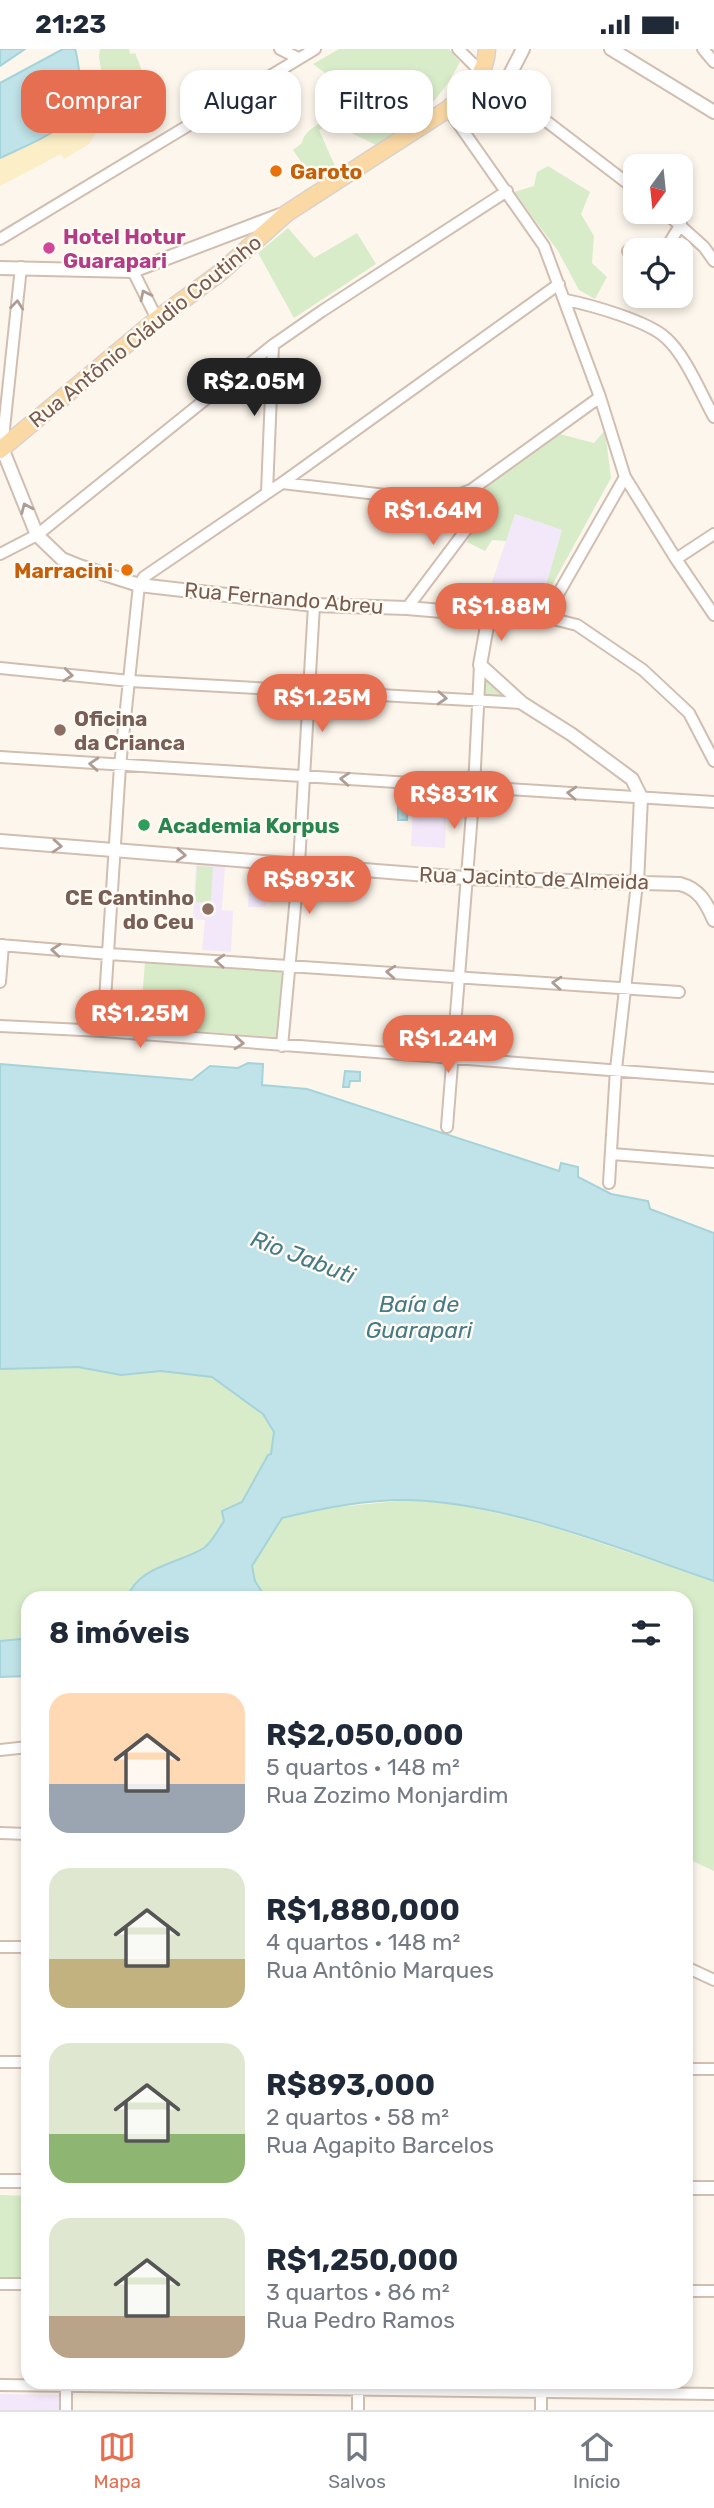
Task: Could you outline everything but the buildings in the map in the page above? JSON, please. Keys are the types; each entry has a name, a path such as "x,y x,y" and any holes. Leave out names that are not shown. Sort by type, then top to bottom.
{"main road":[{"path":"483,70 487,49"},
{"name":"Rua Antônio Cláudio Coutinho","path":"1,449 157,319 221,272 287,213 447,110"}],"street":[{"path":"280,49 298,58"},
{"path":"0,239 315,49"},
{"path":"458,49 479,70"},
{"path":"512,70 523,49"},
{"path":"611,49 714,112"},
{"path":"704,49 714,62"},
{"path":"551,125 623,181"},
{"path":"465,133 544,246 566,300 625,477 714,615"},
{"path":"0,554 37,535 273,345 507,191"},
{"path":"0,268 134,271 287,213"},
{"path":"672,238 681,224 714,261"},
{"path":"21,267 1,449 37,535"},
{"path":"134,271 157,319"},
{"path":"103,1031 113,850 139,585 152,570 282,482 559,284"},
{"path":"566,300 596,306 665,336 676,349 714,417"},
{"path":"0,351 13,344"},
{"path":"267,492 273,345"},
{"path":"282,482 429,500 452,497 471,490 600,397"},
{"path":"545,617 625,477"},
{"path":"407,608 468,527 473,511 471,490"},
{"path":"676,559 714,534"},
{"name":"Rua Fernando Abreu","path":"37,535 62,559 139,585 314,605 545,617 577,625 643,670 689,713 714,761"},
{"path":"282,1046 299,864 314,605"},
{"path":"447,1127 474,788 480,665 489,615"},
{"path":"480,665 522,703 632,779 641,797 637,883 616,1069 609,1183"},
{"path":"0,668 130,681 522,703"},
{"path":"0,757 714,802"},
{"name":"Rua Jacinto de Almeida","path":"0,841 465,877 680,884 692,887 701,895 714,920"},
{"path":"0,982 2,945 678,992"},
{"path":"0,1026 103,1031 714,1077"},
{"path":"611,1154 714,1162"},
{"path":"0,1750 21,1748"},
{"path":"0,1833 21,1834"},
{"path":"0,1947 21,1947"},
{"path":"693,1970 714,1980"},
{"path":"0,2062 21,2062"},
{"path":"693,2069 714,2069"},
{"path":"0,2181 21,2181"},
{"path":"693,2188 714,2188"},
{"path":"0,2284 21,2284"},
{"path":"693,2291 714,2291"},
{"path":"0,2385 21,2385"},
{"path":"66,2389 66,2410"},
{"path":"358,2389 358,2410"},
{"path":"541,2389 541,2410"},
{"path":"606,2389 714,2394"}],"shaded area":[{"path":"515,514 562,530 539,609 484,606"},
{"path":"414,791 447,793 445,848 411,846"},
{"name":"CE Cantinho do Ceu","path":"196,864 225,866 222,910 233,911 231,952 202,950 205,920 193,919"},
{"path":"250,868 268,869 266,907 248,907"},
{"path":"0,2394 61,2395 61,2410 0,2410"}],"green space":[{"path":"100,49 129,49 130,54 135,53 142,70 101,70"},
{"path":"339,49 449,49 460,62 455,70 447,70 447,84 433,101 433,70 321,70 313,64"},
{"path":"315,126 315,133 320,133 335,166 314,180 293,150 302,143"},
{"path":"351,133 394,133 376,145"},
{"path":"548,166 590,192 581,214 594,236 592,263 607,277 595,299 579,290 558,251 514,192 534,186 537,172"},
{"path":"288,228 314,258 357,233 376,264 294,318 258,253"},
{"path":"605,430 611,478 539,609 562,530 515,514 506,541 492,540 485,551 467,542 478,519 476,493 556,433 594,443"},
{"path":"484,676 509,696 484,695"},
{"path":"197,866 213,867 211,903 195,902"},
{"path":"145,961 282,972 277,1037 140,1027"},
{"path":"78,1367 121,1375 161,1371 212,1377 263,1414 274,1432 271,1454 242,1502 222,1511 224,1521 204,1548 149,1572 130,1591 21,1591 21,1640 0,1641 0,1369"},
{"path":"408,1500 464,1505 549,1526 714,1581 714,1871 693,1861 693,1591 261,1591 255,1581 252,1566 282,1518 317,1509"},
{"path":"0,2195 21,2196 21,2280 0,2280"}],"sand":[{"path":"51,133 96,133 89,144 64,159 61,154 0,186 0,158"}],"water":[{"path":"0,49 25,49 0,66"},
{"path":"63,49 75,49 79,70 24,70"},
{"path":"21,72 21,133 51,133 0,158 0,83"},
{"path":"398,800 408,800 407,820 398,820"},
{"name":"Baía de Guarapari","path":"248,1063 263,1064 262,1085 307,1089 559,1171 561,1163 578,1167 578,1177 611,1194 648,1201 650,1209 714,1233 714,1581 603,1542 486,1509 447,1503 393,1500 345,1505 282,1518 252,1566 255,1581 261,1591 130,1591 149,1572 194,1553 210,1543 224,1521 222,1511 242,1502 271,1454 274,1432 263,1414 212,1377 161,1371 121,1375 78,1367 0,1369 0,1064 192,1080 210,1066 238,1068"},
{"path":"345,1071 360,1072 360,1081 350,1081 349,1087 343,1087"},
{"path":"21,1639 21,1676 0,1677 0,1641"}],"place":[{"name":"Garoto","path":"276,171"},
{"name":"Hotel Hotur Guarapari","path":"49,248"},
{"name":"Marracini","path":"127,570"},
{"name":"Oficina da Crianca","path":"60,730"},
{"name":"Academia Korpus","path":"144,825"},
{"name":"CE Cantinho do Ceu","path":"208,909"}],"water label":[{"name":"Rio Jabuti","path":"303,1257"}]}
